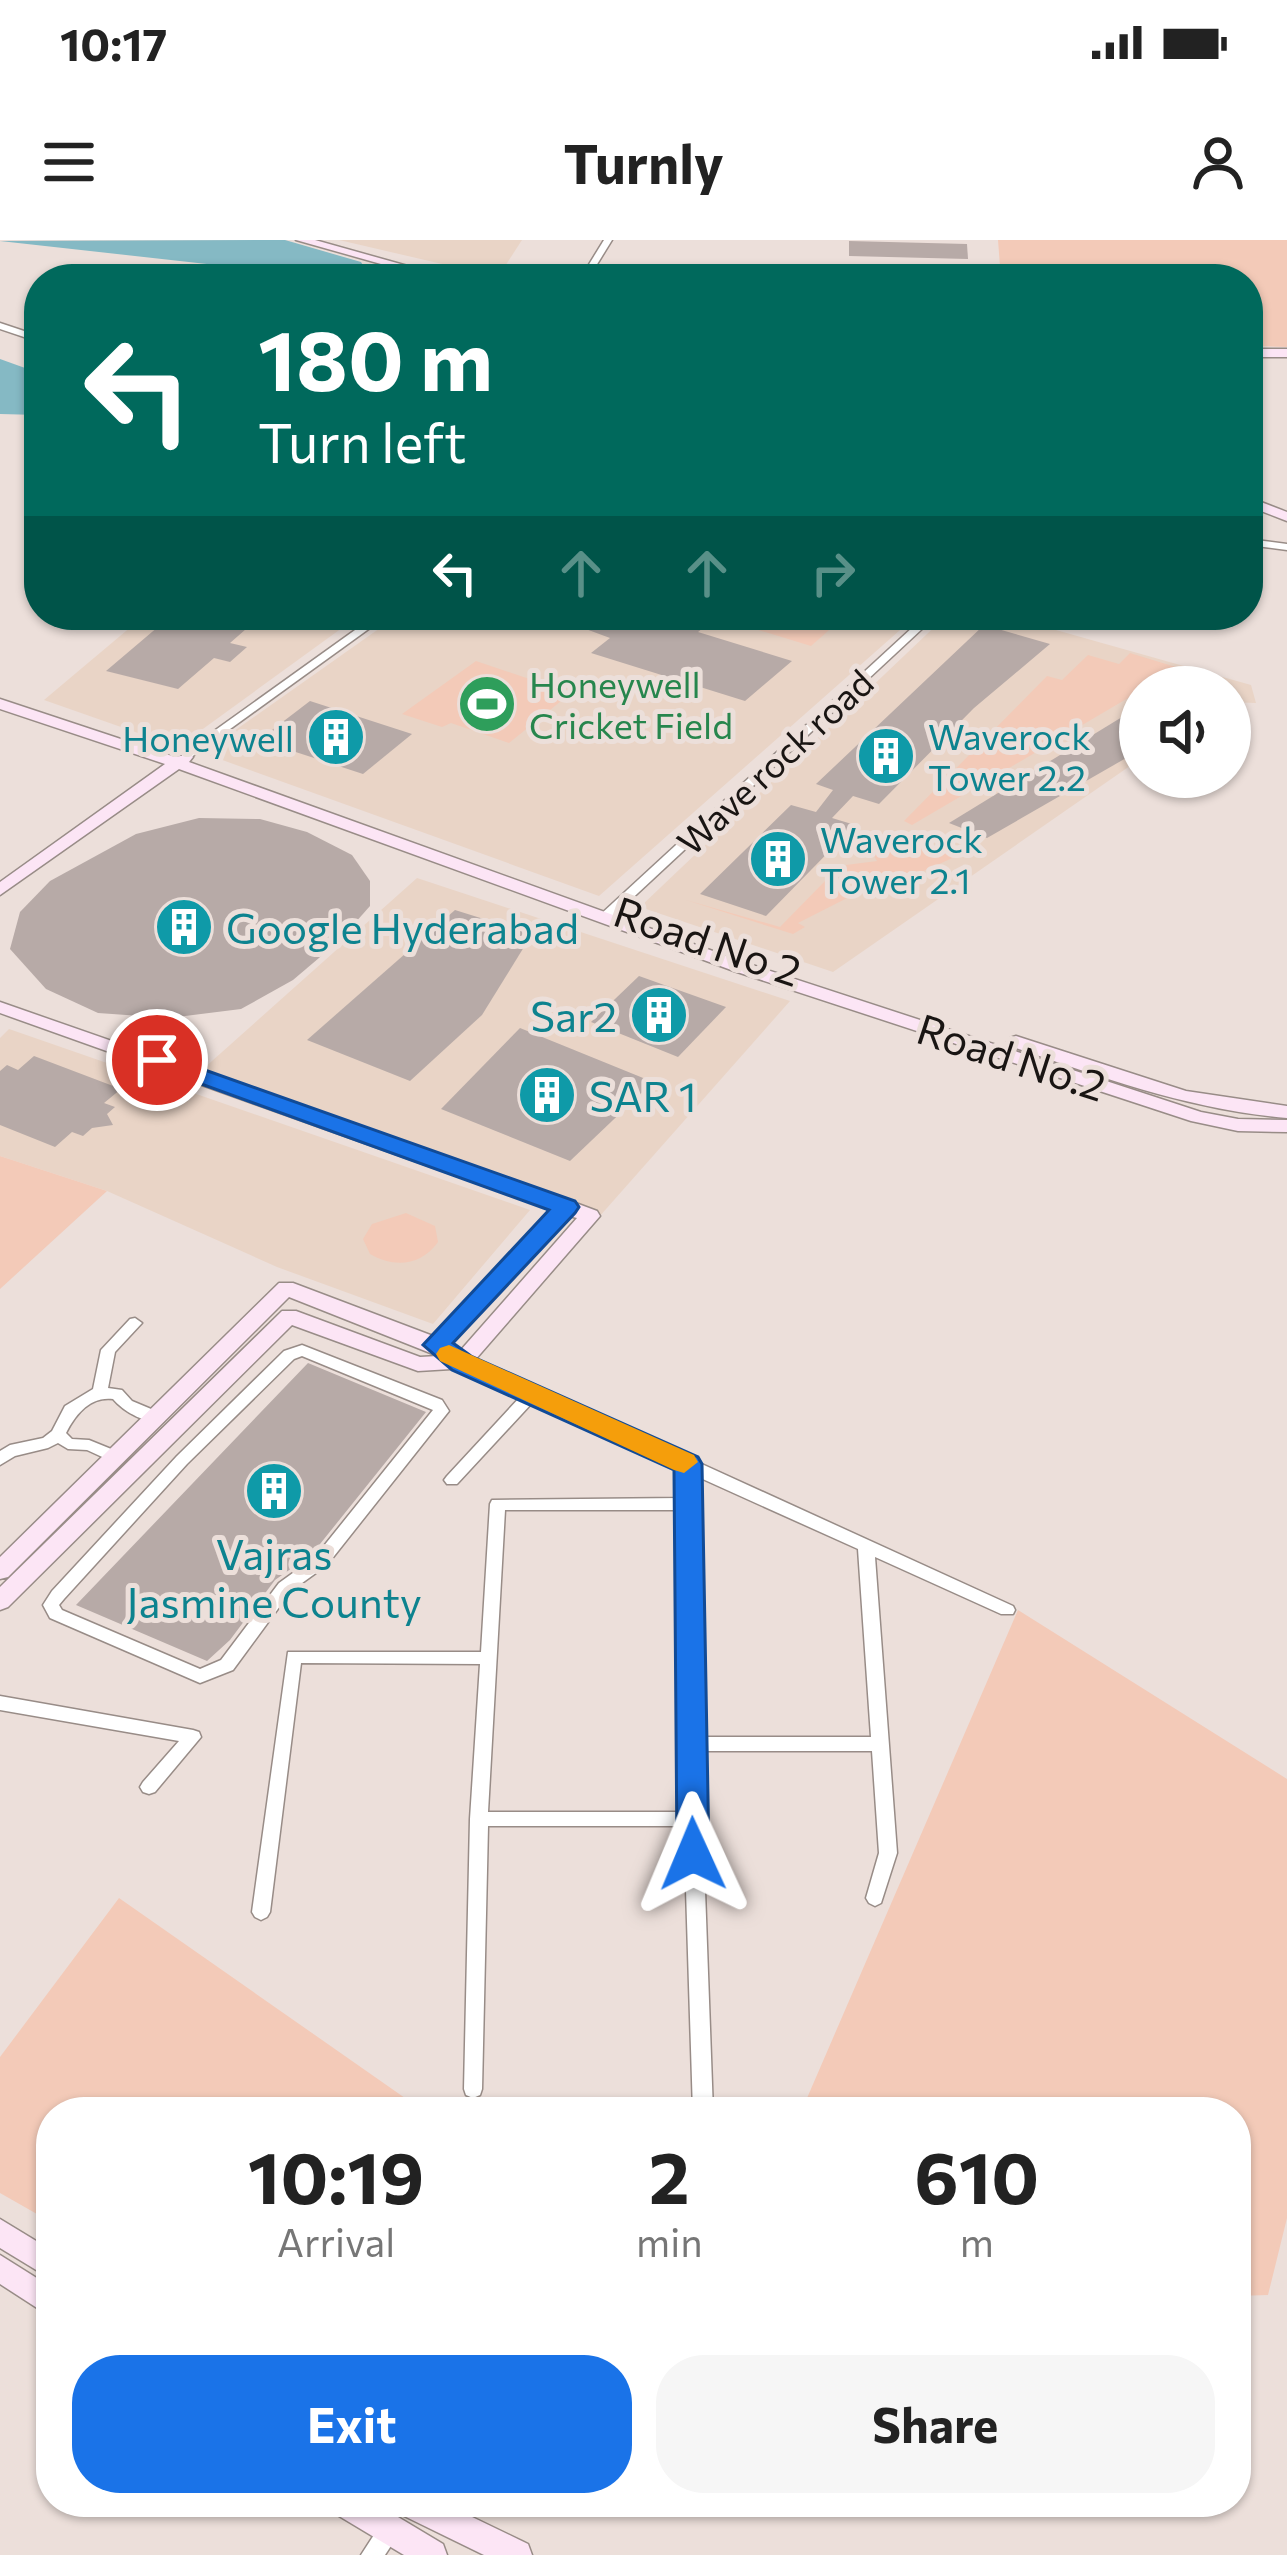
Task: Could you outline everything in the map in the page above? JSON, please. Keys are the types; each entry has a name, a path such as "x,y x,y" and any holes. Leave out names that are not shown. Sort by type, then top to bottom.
{"street":[{"path":"302,240 392,264"},
{"path":"324,240 411,264"},
{"path":"0,890 361,630"},
{"name":"Wave rock road","path":"610,912 916,630"},
{"name":"Road No 2","path":"0,692 610,912 1201,1102 1238,1110 1287,1112"},
{"name":"Road No 2","path":"0,704 181,759"},
{"name":"Road No 2","path":"610,912 740,967"},
{"name":"Road No.2","path":"740,967 1198,1118 1238,1126 1287,1126"},
{"path":"0,1007 590,1216 461,1363 418,1364 290,1316 166,1424 116,1456 0,1571"},
{"path":"436,1345 566,1207"},
{"path":"0,1601 286,1288 436,1345 461,1363 1006,1610"},
{"path":"100,1392 108,1350 135,1323"},
{"path":"302,1350 437,1404 442,1411 321,1561 285,1587 227,1665 200,1676 56,1614 51,1605 196,1447 289,1355 302,1350"},
{"path":"0,1459 10,1451 48,1443 58,1435 70,1410 100,1392 117,1394 196,1447"},
{"path":"452,1480 532,1394"},
{"path":"166,1424 215,1429"},
{"path":"58,1435 68,1444 88,1445 116,1456"},
{"path":"688,1464 692,1820 702,2097"},
{"path":"473,2089 479,1819 498,1504 688,1504"},
{"path":"866,1547 888,1853 875,1898"},
{"path":"261,1912 294,1657 489,1658"},
{"path":"0,1703 193,1737 149,1786"},
{"path":"691,1744 880,1744"},
{"path":"479,1819 692,1820"},
{"path":"0,2232 36,2256"},
{"path":"0,2269 36,2293"},
{"path":"358,2517 380,2544 432,2555"},
{"path":"440,2517 517,2555"}],"shaded area":[{"path":"339,240 522,240 506,264 442,264"},
{"path":"998,240 1287,240 1287,347 1263,346 1263,264 1000,264"},
{"path":"127,630 339,630 178,747 44,700"},
{"path":"377,630 900,630 599,896 203,753"},
{"path":"758,630 829,630 811,646"},
{"path":"931,630 1056,630 1184,666 1119,666 1119,774 833,972 640,907"},
{"path":"1130,653 1172,666 1119,666 1119,703 912,825 904,821 1047,676 1062,680 1088,655 1119,664"},
{"name":"Honeywell Cricket Field","path":"476,661 571,693 509,743 451,723 442,727 402,714"},
{"path":"892,833 959,855 873,894 866,892 866,886 849,880 846,865 877,861 872,853"},
{"path":"417,878 790,1001 599,1217 203,1069"},
{"path":"825,881 855,894 798,923 805,927 793,934 686,900 780,927"},
{"path":"9,1029 530,1210 433,1324 277,1267 107,1191 0,1156 0,1038"},
{"path":"0,1156 107,1191 0,1289"},
{"path":"406,1213 435,1226 438,1242 431,1250 407,1262 370,1254 363,1239 372,1224"},
{"path":"1018,1610 1287,1779 1287,2218 1268,2295 1251,2296 1251,2097 807,2097"},
{"path":"119,1898 404,2097 36,2097 36,2213 0,2193 0,2057"}],"water":[{"path":"285,240 362,264 207,264 0,241"},
{"path":"0,359 24,368 24,415 0,414"}],"building":[{"path":"849,241 967,244 968,259 849,256"},
{"path":"154,630 245,630 230,643 247,647 230,662 214,658 178,689 106,671"},
{"path":"588,630 700,630 792,661 745,701 591,653 610,638"},
{"path":"979,630 1001,630 1050,644 974,708 879,804 853,796 832,818 855,825 766,916 700,894 791,805 816,812 833,790 816,784"},
{"name":"Honeywell","path":"310,701 412,734 363,774 259,740"},
{"path":"1119,719 1119,762 987,838 949,823"},
{"name":"Google Hyderabad","path":"199,818 260,819 307,832 352,855 370,881 370,906 339,941 293,980 241,1009 169,1018 98,1013 46,989 10,949 20,912 50,881 136,834"},
{"path":"455,910 532,934 482,1015 410,1081 307,1040"},
{"name":"Sar2","path":"639,976 726,1007 678,1057 591,1022"},
{"name":"SAR 1","path":"520,1028 653,1082 570,1161 441,1109"},
{"path":"34,1056 121,1089 104,1103 115,1107 107,1114 113,1125 92,1128 83,1136 72,1132 55,1147 0,1125 0,1071 7,1065 18,1070"},
{"name":"Vajras Jasmine County","path":"308,1363 426,1412 312,1554 275,1580 230,1640 207,1661 76,1605"}],"slow traffic":[{"path":"449,1354 684,1462"}],"place":[{"name":"Honeywell Cricket Field","path":"487,704"},
{"name":"Honeywell","path":"336,737"},
{"name":"Waverock Tower 2.2","path":"886,756"},
{"name":"Waverock Tower 2.1","path":"778,859"},
{"name":"Google Hyderabad","path":"184,927"},
{"name":"Sar2","path":"659,1015"},
{"name":"SAR 1","path":"547,1095"},
{"name":"Vajras Jasmine County","path":"274,1491"}],"route":[{"path":"157,1060 566,1207 436,1345 461,1363 688,1464 693,1854"}]}
